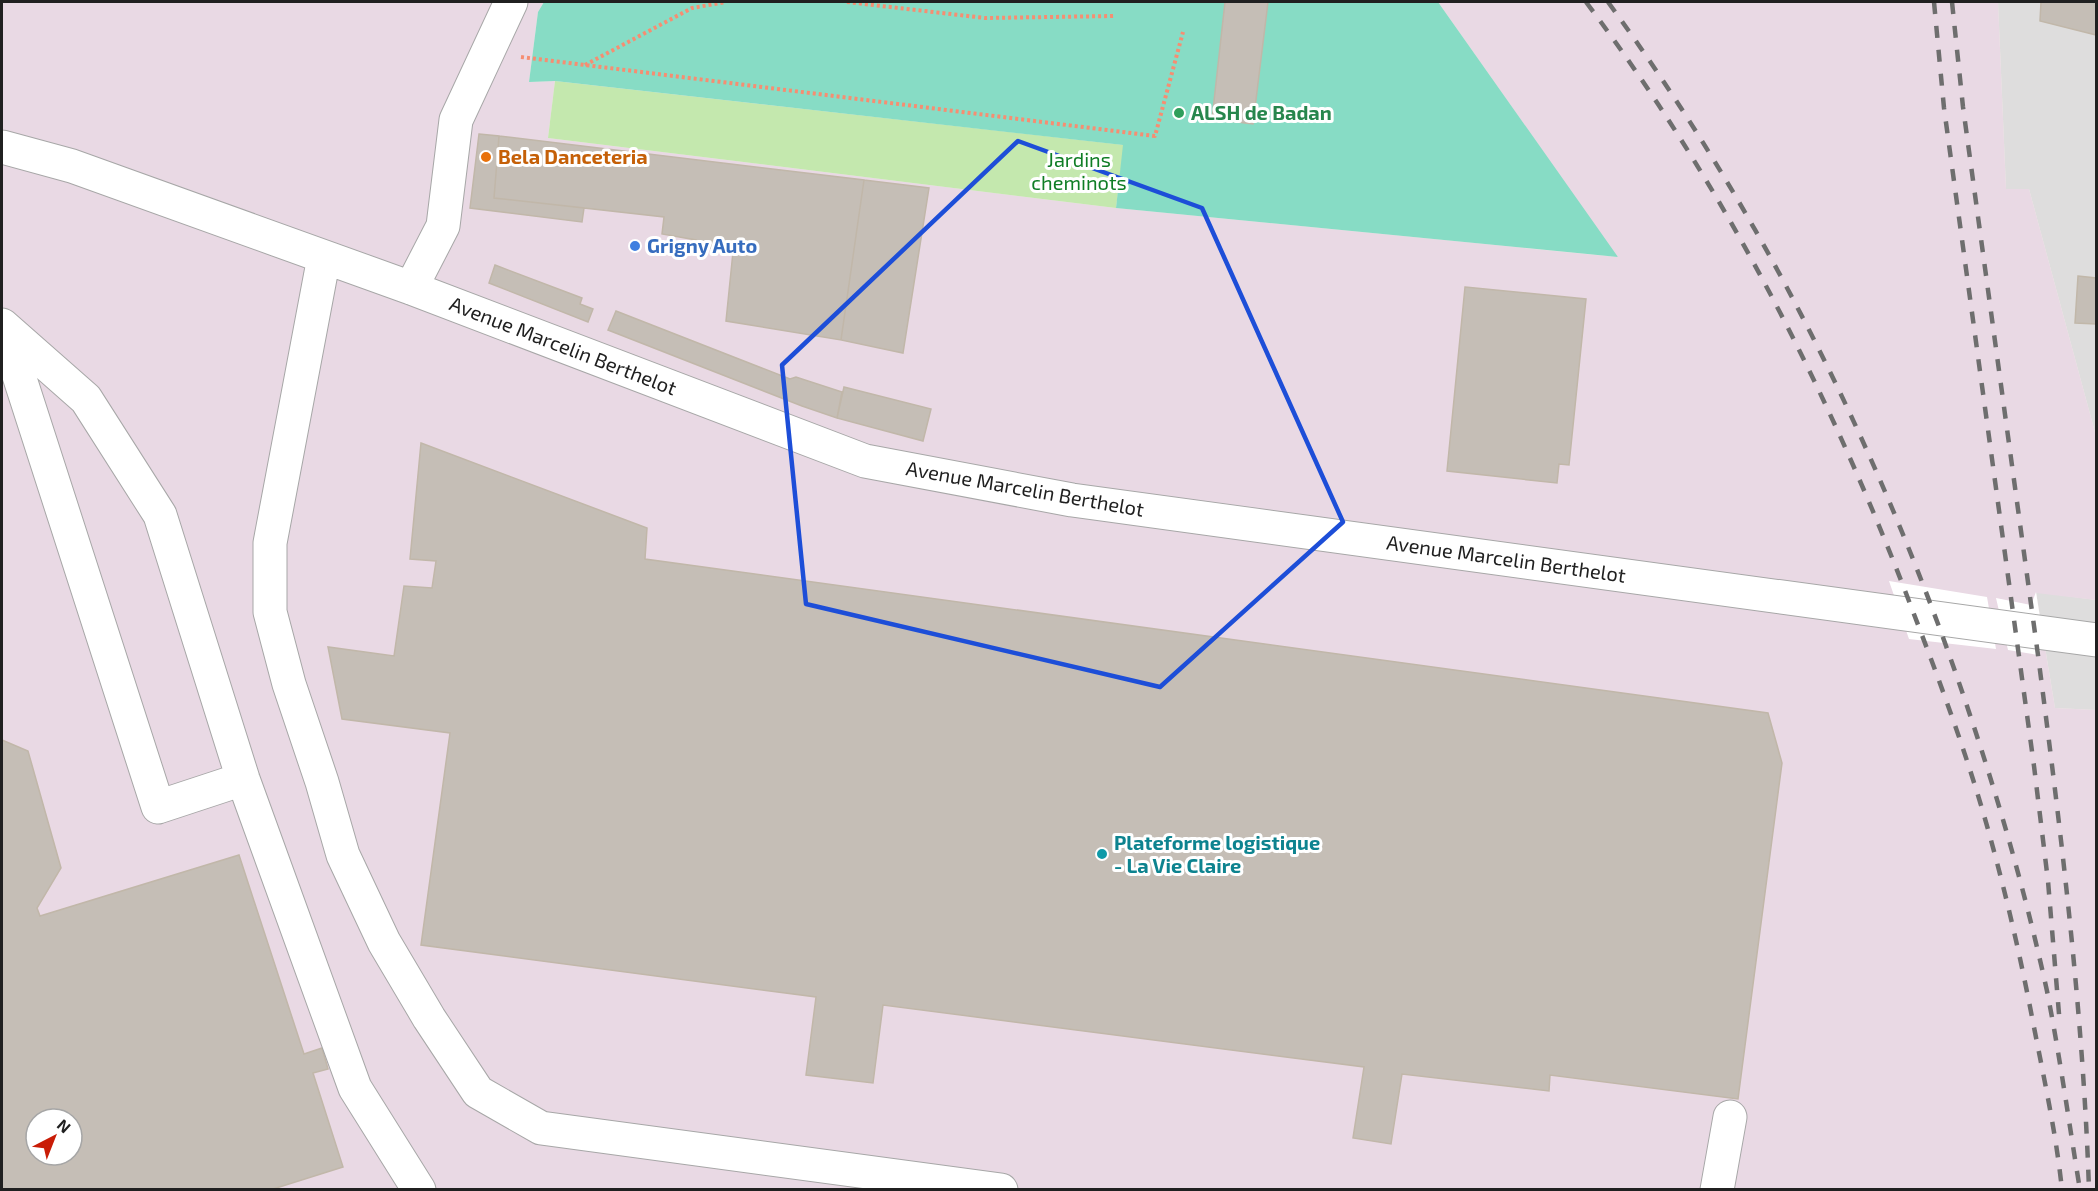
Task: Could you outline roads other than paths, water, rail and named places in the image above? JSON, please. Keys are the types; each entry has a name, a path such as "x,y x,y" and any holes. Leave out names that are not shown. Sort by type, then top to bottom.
{"street":[{"path":"411,288 443,226 456,120 511,2"},
{"name":"Avenue Marcelin Berthelot","path":"2,147 72,166 411,288 865,461 1072,500 2097,640"},
{"path":"324,257 270,543 270,612 289,684 322,782 343,855 384,942 429,1018 478,1092 541,1128 1001,1190"},
{"path":"2,324 158,807 243,779"},
{"path":"2,324 86,399 160,515 243,779 355,1088 419,1190"},
{"path":"1717,1190 1730,1117"}],"railway":[{"path":"1586,2 1681,139 1724,211 1803,358 1873,510 1938,679 1980,802 2012,925 2027,994 2053,1125 2062,1190"},
{"path":"1608,2 1660,76 1756,231 1840,392 1913,558 1975,729 2026,902 2052,1016 2080,1190"},
{"path":"1934,2 1944,108 2034,766 2048,881 2060,1026"},
{"path":"1952,2 1963,107 2063,855 2082,1056 2089,1190"}],"place":[{"name":"ALSH de Badan","path":"1179,113"},
{"name":"Bela Danceteria","path":"486,157"},
{"name":"Grigny Auto","path":"635,246"},
{"name":"Plateforme logistique - La Vie Claire","path":"1102,854"}],"park label":[{"name":"Jardins cheminots","path":"1079,172"}]}
